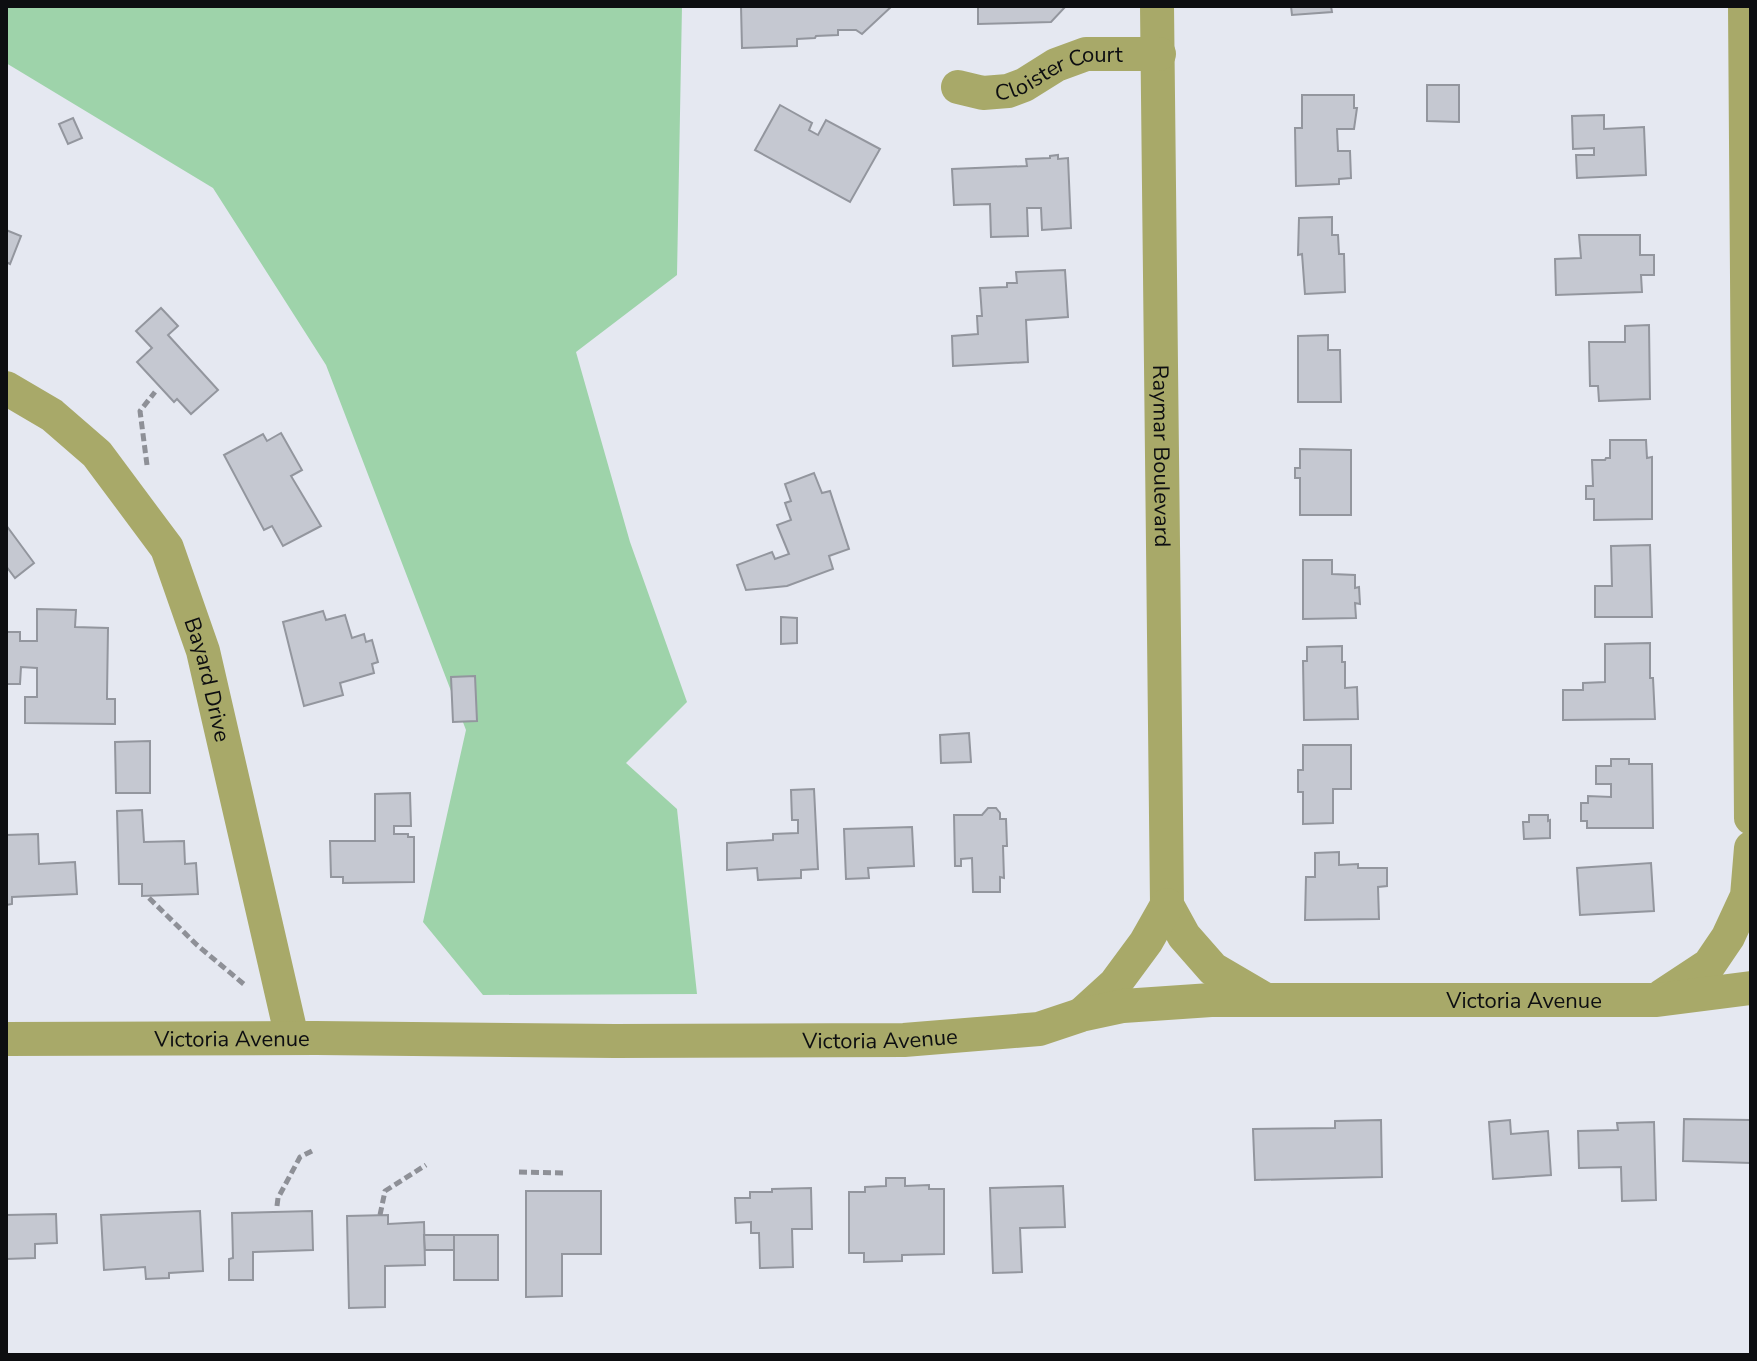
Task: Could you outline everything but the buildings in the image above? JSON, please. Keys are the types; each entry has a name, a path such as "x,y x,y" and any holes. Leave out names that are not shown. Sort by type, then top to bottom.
{"street":[{"name":"Raymar Boulevard","path":"1157,6 1167,905 1184,936 1213,969 1266,1000"},
{"path":"1745,6 1751,818"},
{"name":"Cloister Court","path":"958,87 983,93 1008,91 1056,65 1086,54 1159,54"},
{"name":"Bayard Drive","path":"6,388 52,415 97,454 167,548 203,651 292,1038"},
{"path":"1657,1000 1709,965 1728,937 1747,896 1751,848"},
{"path":"1081,1015 1115,984 1146,942 1167,905"},
{"name":"Victoria Avenue","path":"6,1039 904,1040 1039,1029 1081,1015 1123,1006 1211,1000 1657,1000 1751,988"}],"path":[{"path":"148,467 140,411 155,392"},
{"path":"149,898 197,945 258,995"},
{"path":"277,1206 278,1198 300,1157 312,1151"},
{"path":"380,1215 385,1191 426,1165"},
{"path":"519,1172 563,1173"}],"green space":[{"path":"6,6 682,6 677,275 576,352 630,542 687,702 626,763 677,809 697,994 483,995 423,922 466,730 326,365 213,188 6,63"}]}
